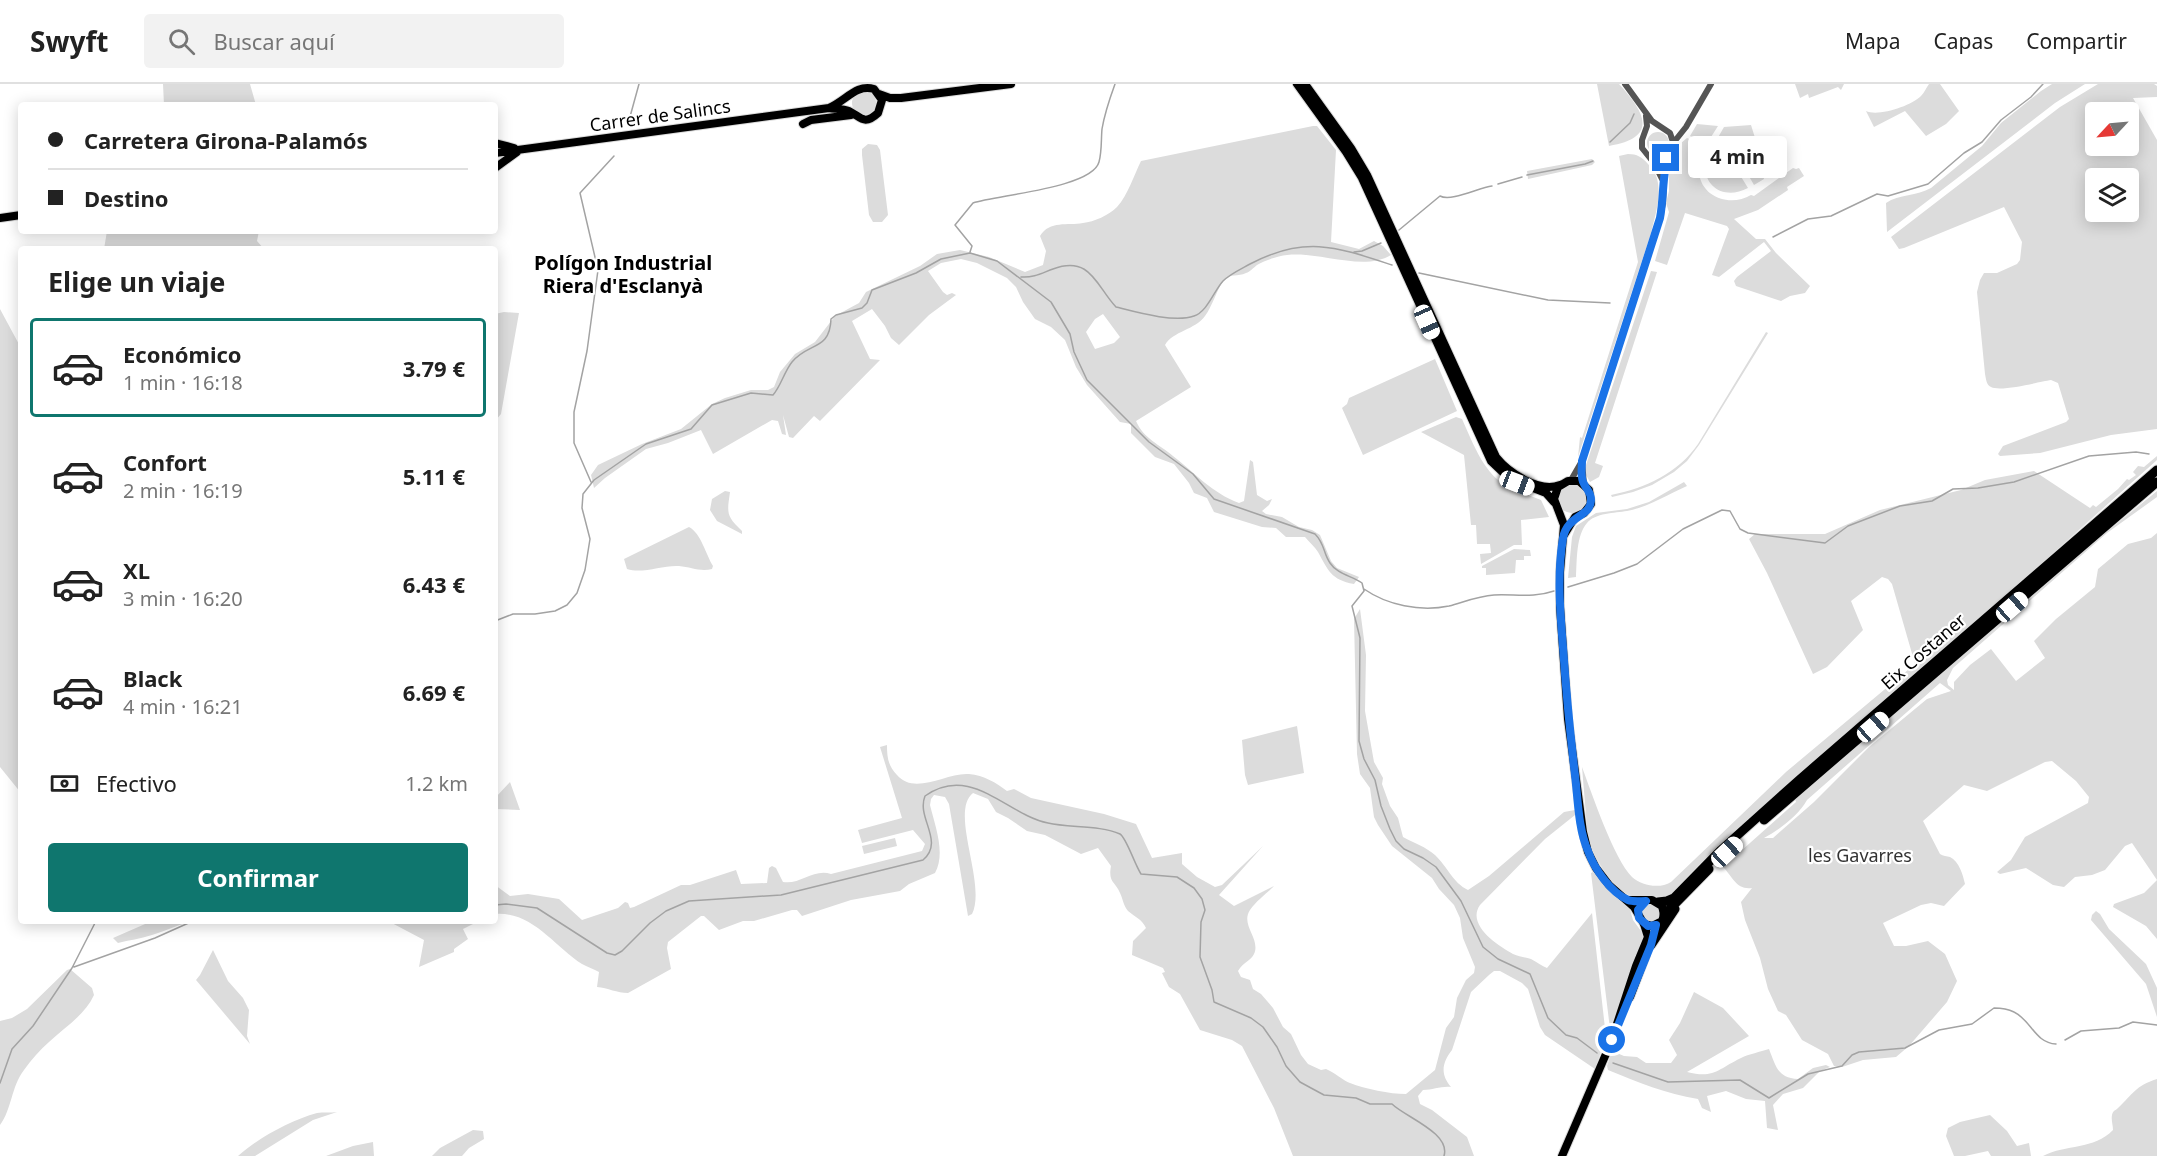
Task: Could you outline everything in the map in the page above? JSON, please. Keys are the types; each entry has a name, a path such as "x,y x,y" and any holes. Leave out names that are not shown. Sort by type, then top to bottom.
{"highway":[{"name":"Eix Costaner","path":"1658,902 1674,898 1707,863 1799,780 2157,468"},
{"name":"Eix Costaner","path":"1664,915 1739,841 2156,484"},
{"path":"1651,945 1683,897"}],"main road":[{"path":"879,94 890,98 901,98 1011,84"},
{"path":"1297,84 1354,164 1401,256"},
{"path":"1305,84 1360,161 1378,197 1401,256 1491,460 1510,479 1546,494 1554,502 1563,520 1560,607 1568,719 1583,832 1594,864 1609,885 1628,900 1647,932 1647,942 1636,966 1612,1038"},
{"path":"830,108 841,103 856,88 864,86 873,88 879,94 882,100 881,109"},
{"path":"850,95 848,103 851,113"},
{"path":"830,108 851,113 860,119 869,119 901,98"},
{"name":"Carrer de Salincs","path":"498,153 830,108"},
{"path":"803,124 811,120 851,113"},
{"path":"498,144 521,149"},
{"path":"498,166 521,149"},
{"path":"0,218 18,215"},
{"path":"1415,288 1496,457 1507,469 1520,477 1550,487 1571,480 1584,484 1590,492 1591,504 1586,512 1575,517 1566,516 1558,510"},
{"path":"1554,502 1560,485"},
{"path":"1564,535 1575,517"},
{"path":"1628,900 1652,900 1658,902 1664,910 1662,921 1656,925 1644,924"},
{"path":"1638,915 1640,907 1646,901"},
{"path":"1562,1156 1651,945 1656,925"}],"street":[{"path":"1571,480 1582,461 1660,218 1665,166 1673,150 1674,142 1670,133 1660,127 1645,111 1625,84"},
{"path":"1674,142 1686,127 1711,84"},
{"path":"1645,111 1646,133"},
{"path":"1660,127 1646,133 1642,140 1642,147 1646,155 1652,158 1660,160 1668,156"},
{"path":"1652,158 1663,182"},
{"path":"1582,461 1584,484"}],"green space":[{"path":"163,84 250,84 255,102 164,102"},
{"path":"1597,84 1619,84 1628,94 1642,122 1641,130 1635,137 1609,146"},
{"path":"1795,84 1844,84 1841,90 1838,87 1809,98 1808,94 1800,98"},
{"path":"1929,84 1940,84 1959,111 1946,124 1926,136 1905,111 1874,127 1866,111 1878,113 1902,107 1921,96"},
{"path":"2052,84 2085,84 2055,103 1887,232 1886,203 1931,188 1982,146 2001,123"},
{"path":"2098,84 2154,84 2157,86 2157,97 2133,98 2135,102 2085,102 2085,156 2139,156 2139,108 2157,140 2157,429 2111,435 2040,453 2000,456 1998,454 2003,446 2069,419 2058,383 2051,380 2011,388 1996,388 1989,386 1986,381 1977,292 1980,280 1984,273 1997,273 2017,264 2020,260 2022,242 2004,207 1904,248 1899,249 1891,237 2060,107"},
{"path":"864,91 869,92 875,98 875,108 869,114 864,115 859,114 853,108 852,103 853,98 859,92"},
{"path":"1697,124 1718,126 1706,145 1690,136"},
{"path":"1751,125 1756,141 1728,157 1712,148 1724,127"},
{"path":"1317,126 1336,150 1331,242 1359,249 1374,241 1383,246 1391,255 1368,262 1287,255 1264,261 1247,272 1226,278 1201,321 1173,337 1165,345 1191,387 1136,421 1148,437 1204,482 1220,494 1239,503 1244,501 1250,460 1253,462 1257,495 1267,501 1272,499 1262,511 1282,517 1320,535 1331,561 1337,568 1359,577 1354,584 1335,577 1305,537 1286,537 1276,528 1262,527 1214,512 1207,498 1194,493 1174,464 1155,457 1131,433 1131,424 1120,422 1087,385 1076,367 1065,340 1051,327 1035,319 1016,287 1007,278 977,263 961,259 941,263 928,271 943,292 947,295 952,293 956,295 929,315 899,345 891,338 872,309 852,321 870,359 880,360 820,421 814,416 793,438 789,437 783,415 786,435 782,434 778,421 772,420 713,454 701,430 646,449 594,488 591,475 598,465 681,429 712,404 725,398 751,390 768,390 774,387 780,372 795,354 815,342 835,316 859,303 866,292 920,266 937,254 960,250 989,257 1025,272 1043,265 1046,251 1040,236 1044,231 1054,226 1092,221 1110,213 1124,197 1141,161","holes":["1103,314 1120,337 1114,343 1095,349 1086,332 1095,319"]},
{"path":"1658,132 1666,135 1669,143 1666,151 1658,154 1650,151 1647,143 1650,135"},
{"path":"1687,138 1703,145 1699,166 1701,182 1711,194 1719,198 1735,200 1754,196 1793,168 1799,168 1804,176 1787,187 1788,190 1758,210 1734,219 1756,239 1765,239 1810,286 1805,293 1790,296 1781,301 1736,286 1734,281 1737,277 1771,251 1764,242 1719,277 1712,275 1729,229 1727,226 1685,213 1667,265 1655,261 1669,212 1666,203 1669,191 1669,165 1681,143"},
{"path":"868,144 877,145 880,150 888,215 882,222 873,222 869,215 862,155 862,149"},
{"path":"1757,147 1764,179 1754,185 1739,159"},
{"path":"1710,151 1724,160 1722,168 1725,175 1732,178 1740,175 1748,188 1728,193 1713,186 1706,171"},
{"path":"1628,154 1641,158 1654,171 1659,188 1657,206 1651,233 1578,457 1580,437 1582,438 1638,262 1619,156"},
{"path":"1592,159 1595,162 1592,165 1528,179 1527,171"},
{"path":"106,234 258,234 257,241 261,246 104,246"},
{"path":"1651,271 1657,272 1595,463 1603,466 1599,477 1590,482 1586,475 1586,465"},
{"path":"0,309 18,342 18,789 0,767"},
{"path":"498,313 519,313 501,414 498,418"},
{"path":"1766,332 1768,333 1687,461 1652,485 1612,497 1611,495 1637,488 1660,478 1690,454"},
{"path":"1435,359 1457,411 1363,455 1342,408 1347,404 1349,398"},
{"path":"1456,417 1462,419 1476,449 1493,475 1510,488 1541,500 1549,517 1521,520 1522,545 1514,545 1481,564 1480,554 1491,553 1490,544 1477,544 1476,525 1471,525 1464,455 1421,432"},
{"path":"2157,456 2157,460 2023,580 1708,856 1669,896 1631,896 1618,887 1605,873 1588,840 1582,767 1604,825 1625,868 1641,883 1656,886 1667,884 1786,772 1915,664 1892,584 1888,579 1882,577 1851,601 1863,630 1827,667 1813,674 1749,539 1755,534 1825,534 1880,510 1961,490 1985,480 2034,471 2090,508 2093,505 2096,507 2127,479 2136,475 2133,472 2138,466 2144,467"},
{"path":"1684,482 1687,486 1650,504 1627,511 1600,515 1587,523 1579,541 1576,577 1568,578 1572,537 1576,526 1596,513 1627,509 1649,502"},
{"path":"1572,483 1583,487 1587,498 1583,509 1572,513 1561,509 1557,498 1561,487"},
{"path":"725,491 730,492 728,510 730,518 742,534 717,521 710,510 712,499"},
{"name":"les Gavarres","path":"2157,491 2157,497 2107,533 1953,668 1947,680 1948,685 1954,690 1954,682 1970,665 1991,649 2016,681 2045,658 2034,641 2056,619 2095,587 2098,569 2128,544 2151,538 2157,533 2157,880 2132,843 2125,846 2105,870 2092,875 2075,877 2064,887 2053,885 2026,868 2000,874 1997,872 2011,860 2025,837 2088,803 2089,797 2076,781 2052,761 2045,762 1987,791 1964,785 1923,821 1940,854 1950,857 1958,865 1965,884 1944,906 1931,903 1921,905 1883,923 1894,946 1928,941 1945,954 1957,981 1947,1002 1909,1046 1896,1057 1863,1060 1842,1067 1834,1066 1828,1054 1802,1040 1786,1015 1778,1011 1768,989 1741,902 1752,888 1738,885 1723,867 1796,802 1795,799 2088,547","holes":["1940,683 1951,691 1927,699 1869,747 1814,802 1773,838 1764,838 1788,822 1807,800"]},
{"path":"689,527 700,539 713,566 712,569 699,570 679,566 639,571 627,569 624,559"},
{"path":"1514,549 1530,550 1531,556 1524,556 1524,560 1516,560 1515,573 1486,575 1486,568 1482,566"},
{"path":"1360,609 1366,655 1365,711 1374,762 1383,778 1382,784 1390,806 1398,818 1403,837 1435,855 1454,879 1468,890 1489,876 1564,812 1575,810 1575,815 1545,839 1480,905 1477,920 1486,934 1500,946 1547,968 1592,913 1606,1037 1595,1069 1545,1035 1540,1027 1528,989 1522,983 1500,971 1494,971 1489,975 1471,992 1452,1050 1444,1064 1445,1078 1451,1087 1423,1090 1418,1096 1420,1104 1432,1110 1467,1137 1474,1156 1293,1156 1274,1108 1242,1046 1232,1040 1200,1030 1180,994 1169,987 1162,973 1165,972 1163,968 1132,955 1133,941 1146,928 1126,909 1111,879 1111,866 1098,848 1081,854 1045,835 1027,831 996,812 988,799 973,793 967,802 965,816 975,885 975,901 972,914 968,916 949,804 945,797 934,795 930,805 940,848 935,873 909,884 900,891 851,900 802,916 797,910 792,910 754,921 743,921 719,930 704,916 701,916 668,942 671,969 628,993 597,987 599,972 572,957 531,924 520,918 498,914 498,887 510,896 528,894 559,899 582,920 618,908 625,902 630,908 634,907 681,885 690,885 736,870 741,884 767,883 769,868 772,866 776,868 783,882 789,882 819,873 831,874 922,851 925,844 913,830 862,843 858,830 902,818 880,747 887,745 890,765 904,781 932,782 960,774 980,776 1007,791 1014,789 1031,798 1104,814 1136,824 1152,858 1182,853 1182,864 1197,877 1215,887 1222,885 1263,846 1219,895 1234,906 1274,886 1250,910 1247,921 1255,948 1253,956 1238,971 1241,977 1250,980 1253,989 1261,994 1273,1008 1308,1064 1321,1070 1326,1069 1356,1085 1406,1094 1435,1070 1446,1028 1454,1017 1457,998 1466,980 1474,973 1475,967 1463,938 1460,918 1454,905 1432,878 1392,846 1374,817 1370,788 1360,774 1357,754 1354,619"},
{"path":"1297,726 1304,773 1248,785 1242,740"},
{"path":"510,782 520,810 498,809 498,795"},
{"path":"895,838 897,846 864,854 862,846"},
{"path":"1593,872 1612,894 1630,909 1633,920 1643,937 1610,1029 1591,873"},
{"path":"2157,880 2157,939 2146,926 2113,907 2114,904 2144,893"},
{"path":"1647,904 1655,904 1660,909 1658,920 1647,922 1642,917 1642,909"},
{"path":"2096,911 2109,929 2146,964 2157,988 2157,1017 2146,984 2091,920"},
{"path":"145,924 184,924 118,943 113,938"},
{"path":"394,924 473,924 463,929 468,939 454,949 454,952 419,967 424,940"},
{"path":"213,950 228,981 243,998 249,1010 247,1036 250,1044 196,980"},
{"path":"70,969 92,988 94,995 80,1015 42,1048 24,1070 0,1125 0,1021 12,1018 27,1009"},
{"path":"1694,992 1723,1008 1749,1036 1687,1072 1710,1074 1744,1057 1769,1049 1782,1074 1791,1078 1798,1079 1813,1068 1826,1065 1830,1067 1820,1071 1803,1088 1783,1094 1773,1105 1778,1130 1767,1128 1765,1101 1746,1099 1726,1091 1707,1096 1711,1112 1702,1108 1698,1099 1663,1091 1608,1070 1607,1066 1612,1051 1624,1056 1637,1057 1646,1063 1671,1063 1677,1055 1669,1040 1680,1023"},
{"path":"2157,1079 2157,1156 2043,1156 2089,1144 2105,1136 2113,1130 2114,1111 2139,1088"},
{"path":"337,1112 313,1120 255,1156 238,1156 265,1136 296,1120 317,1113"},
{"path":"1990,1115 2007,1131 2017,1146 2029,1143 2031,1156 1991,1156 1988,1151 1954,1156 1946,1136 1948,1128 1960,1122"},
{"path":"473,1130 483,1131 484,1139 469,1148 462,1156 432,1156 440,1148"},
{"path":"373,1142 374,1156 326,1156 353,1146"}],"waterway":[{"path":"628,124 639,84"},
{"path":"970,252 972,246 955,225 973,203 1062,184 1093,171 1099,162 1103,124 1115,84"},
{"path":"1773,237 1808,219 1831,216 1877,194 1888,196 1928,184 1964,153 1982,142 2001,120 2031,97 2043,84"},
{"path":"1610,142 1630,123 1634,114"},
{"path":"591,482 574,443 574,412 587,351 598,270 580,193 614,156"},
{"path":"1527,175 1593,161"},
{"path":"1498,184 1522,177"},
{"path":"1399,230 1440,196 1458,196 1492,186"},
{"path":"1354,252 1381,243"},
{"path":"1021,277 1034,276 1066,266 1076,266 1091,275 1116,307 1155,316 1186,318 1199,314 1223,281 1232,274 1270,255 1288,249 1305,247 1337,249 1392,265"},
{"path":"498,620 513,614 555,611 567,605 577,593 585,570 590,539 582,508 583,494 594,480 646,444 691,429 712,405 751,393 773,395 792,362 827,336 831,319 836,315 862,308 867,303 872,290 916,273 941,259 970,253 997,261 1051,302 1070,334 1074,352 1087,380 1149,442 1193,474 1214,499 1315,534 1321,541 1333,567 1362,583 1364,591 1352,606 1360,638 1359,741 1364,759 1375,780 1381,806 1390,829 1396,841 1404,849 1436,867 1461,901 1483,947 1498,959 1530,974 1548,1018 1566,1035 1577,1038 1597,1053"},
{"path":"1419,273 1548,300 1610,303"},
{"path":"1568,587 1637,564 1683,529 1722,510 1730,511 1740,529 1748,533 1825,543 1848,526 1900,506 1932,501 1953,489 1978,488 2014,482 2089,456 2136,452 2149,454"},
{"path":"1364,589 1393,603 1427,608 1449,606 1488,596 1532,595 1554,591"},
{"path":"498,905 537,908 607,953 615,955 666,911 689,901 781,895 923,860 929,853 931,845 924,813 925,796 942,787 958,785 973,788 1018,811 1048,823 1103,829 1120,834 1141,874 1177,877 1194,888 1202,899 1205,910 1201,922 1200,957 1214,1002 1251,1018 1263,1027 1277,1047 1286,1066 1300,1082 1324,1095 1356,1098 1370,1104 1392,1104 1434,1133 1441,1140 1444,1156"},
{"path":"0,1083 12,1049 33,1026 72,968 94,924"},
{"path":"74,967 155,938 186,924"},
{"path":"1613,1063 1668,1082 1740,1080 1769,1098 1808,1074 1842,1066 1852,1055 1859,1052 1905,1048 1939,1030 1972,1024 1994,1008 2014,1012 2025,1020 2043,1040 2056,1044"},
{"path":"2065,1040 2081,1031 2119,1028 2133,1022 2157,1025"}],"district":[{"name":"Polígon Industrial Riera d'Esclanyà","path":"623,274"}],"route":[{"path":"1612,1040 1651,945 1656,925 1648,926 1639,918 1638,910 1646,901 1628,900 1609,885 1594,864 1585,843 1568,719 1560,607 1560,572 1564,535 1567,528 1575,517 1586,512 1591,504 1590,494 1582,477 1582,461 1660,218 1668,156 1666,158"}]}
